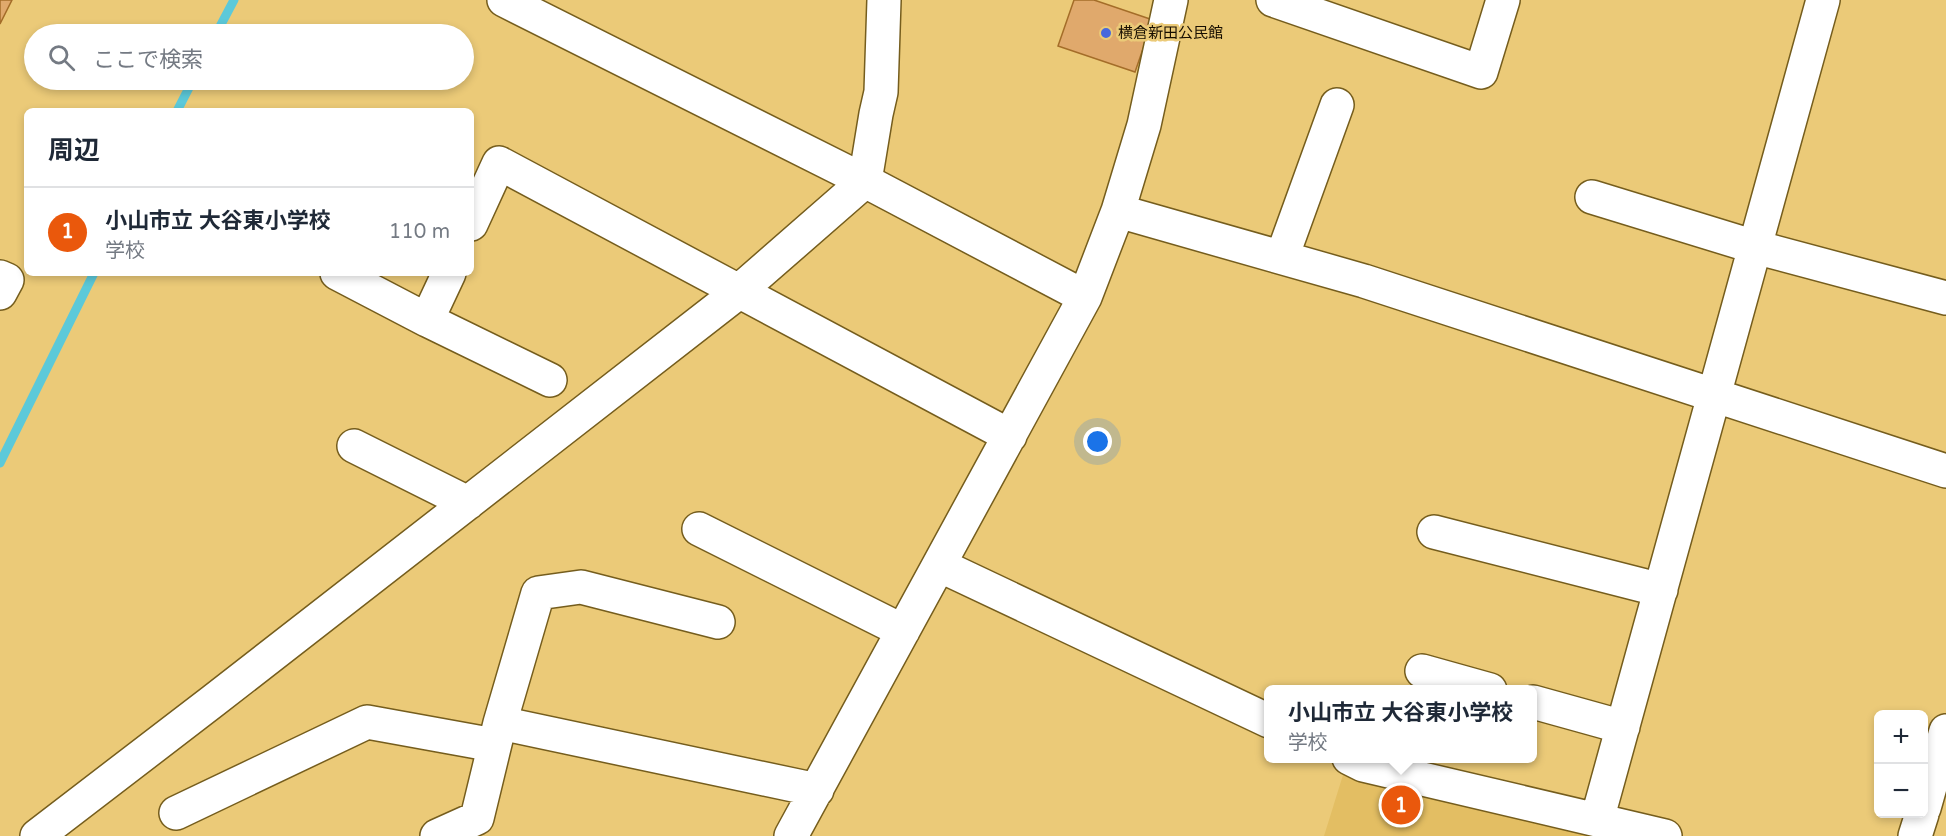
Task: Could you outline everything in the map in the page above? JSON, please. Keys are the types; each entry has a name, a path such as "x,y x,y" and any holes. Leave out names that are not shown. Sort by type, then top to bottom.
{"street":[{"path":"504,0 865,181 1085,297"},
{"path":"37,836 738,292 865,181 881,92 884,0"},
{"path":"791,836 1085,297 1118,211 1144,125 1171,0"},
{"path":"1273,0 1481,72 1503,0"},
{"path":"1597,820 1823,0"},
{"path":"1281,257 1337,105"},
{"path":"474,217 499,163 1010,436"},
{"path":"1592,197 1755,247 1946,298"},
{"path":"1118,211 1375,284 1946,471"},
{"path":"343,276 550,380"},
{"path":"427,320 448,276"},
{"path":"0,277 7,280 0,293"},
{"path":"354,446 468,503"},
{"path":"699,529 903,631"},
{"path":"1434,532 1660,590"},
{"path":"939,565 1264,719"},
{"path":"437,836 477,818 497,734 538,593 581,587 718,622"},
{"path":"1422,670 1473,685"},
{"path":"1537,703 1623,727"},
{"path":"176,813 367,722 497,734 817,789"},
{"path":"1915,836 1929,809 1946,731"},
{"path":"1358,763 1665,836"}],"shaded area":[{"path":"1343,775 1593,836 1324,836"}],"building":[{"path":"0,0 12,0 0,24"},
{"name":"横倉新田公民館","path":"1074,0 1094,0 1153,20 1135,72 1058,46"}],"waterway":[{"path":"221,24 234,0"},
{"path":"179,108 188,90"},
{"path":"0,463 93,276"}],"place":[{"name":"横倉新田公民館","path":"1106,33"},
{"name":"小山市立 大谷東小学校","path":"1401,805"}]}
